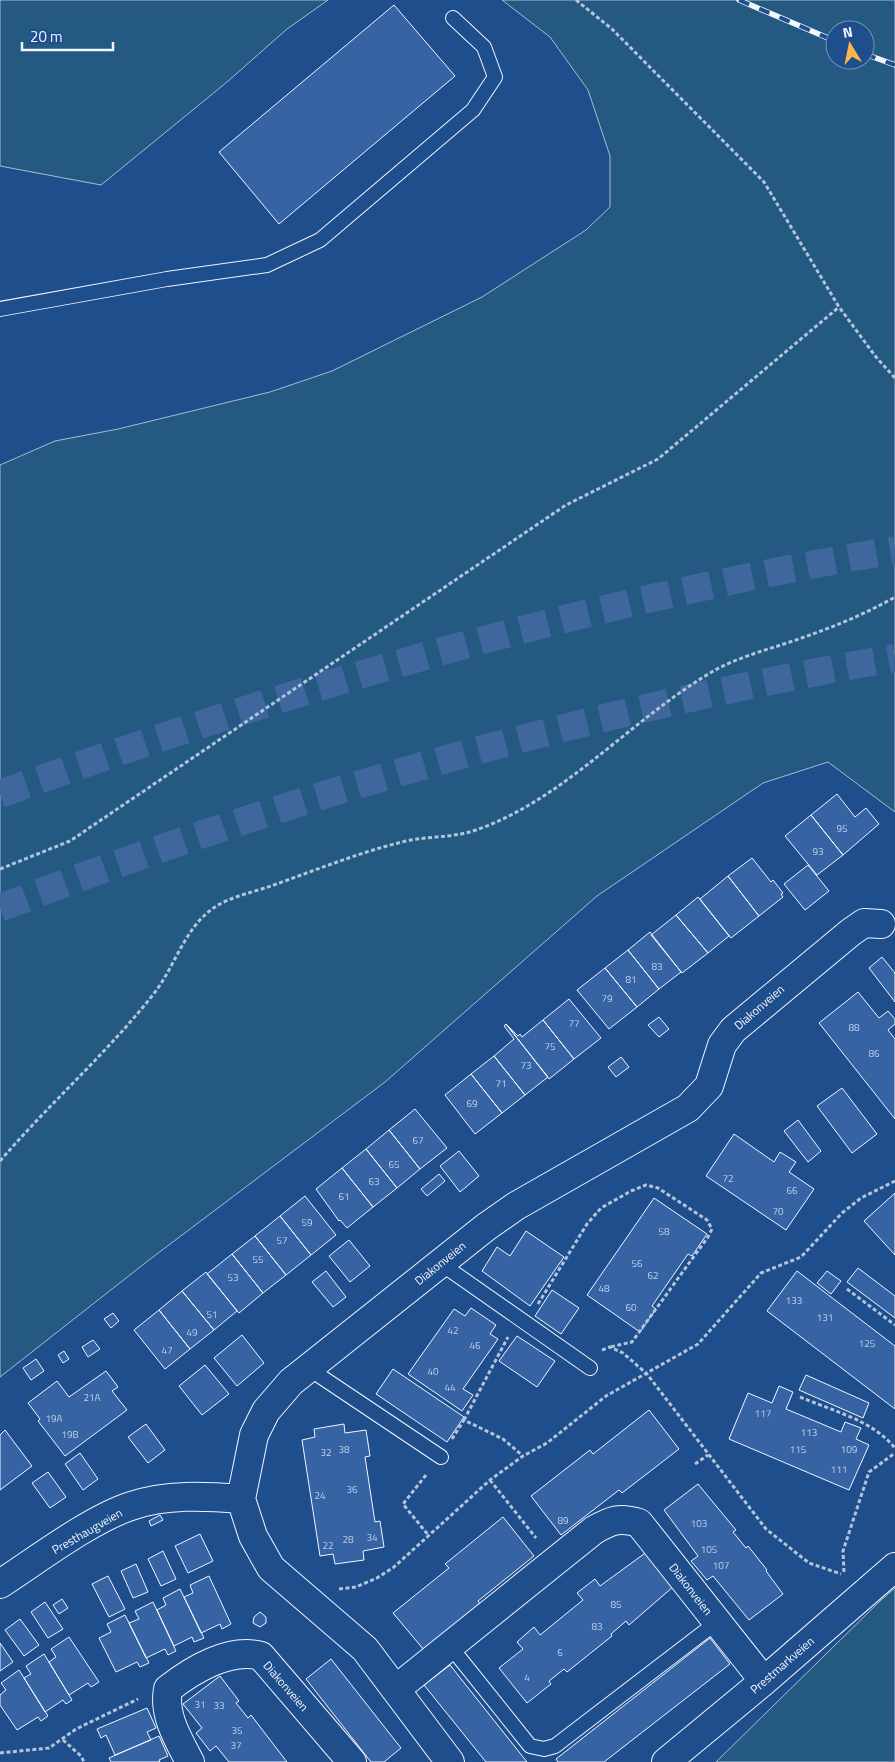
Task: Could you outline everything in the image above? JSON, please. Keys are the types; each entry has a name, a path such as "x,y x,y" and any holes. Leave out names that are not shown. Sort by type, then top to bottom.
{"street":[{"name":"Diakonveien","path":"444,1760 396,1689 365,1649 271,1568 253,1536 241,1499 254,1435 266,1411 291,1382 308,1368 440,1263 516,1206 688,1108 709,1086 722,1045 733,1030 851,932 864,923 881,924"},
{"name":"Presthaugveien","path":"0,1584 102,1520 131,1506 168,1498 204,1496 241,1499"},
{"name":"Diakonveien","path":"396,1689 594,1530 608,1522 623,1518 639,1523 764,1681"},
{"name":"Prestmarkveien","path":"666,1762 764,1681 895,1566"},
{"name":"Diakonveien","path":"168,1689 182,1678 233,1655 249,1653 260,1656 352,1762"},
{"path":"168,1689 166,1703 172,1723 190,1762"}],"lane":[{"path":"0,308 167,279 267,265 320,240 472,110 495,77 484,47 453,18"},
{"path":"440,1263 590,1368"},
{"path":"308,1368 440,1457"},
{"path":"450,1646 530,1746 544,1750 555,1746 717,1622"}],"path":[{"path":"576,0 612,29 764,182 839,307 876,357 895,378"},
{"path":"0,869 70,841 566,505 658,459 839,307"},
{"path":"0,1161 39,1116 110,1048 155,993 194,926 217,905 373,850 410,840 442,838 476,830 515,812 575,774 684,689 721,667 833,627 869,612 895,597"},
{"path":"315,1606 326,1596 342,1588 356,1586 377,1578 430,1536 490,1480 523,1456 547,1443 606,1396 698,1344 761,1273 801,1257 842,1213 861,1198 895,1181"},
{"path":"430,1536 403,1504 440,1457 464,1420 518,1317 536,1307 588,1224 601,1208 646,1185 658,1188 707,1220 712,1229 703,1245 632,1342 610,1347 578,1360"},
{"path":"847,1289 895,1325"},
{"path":"610,1347 623,1353 647,1374 766,1529 809,1563 844,1575 843,1551 869,1472 895,1453"},
{"path":"800,1398 872,1427 886,1436 895,1448"},
{"path":"464,1420 503,1439 523,1456"},
{"path":"695,1464 708,1455"},
{"path":"490,1480 543,1547 549,1567"},
{"path":"0,1753 42,1750 63,1740 76,1729 151,1692 168,1689"},
{"path":"63,1740 82,1756 84,1762"}],"shaded area":[{"path":"0,0 328,0 287,29 227,82 101,185 0,166"},
{"path":"502,0 895,0 895,812 828,762 763,783 597,896 385,1082 149,1260 0,1377 0,465 55,441 118,429 270,392 332,371 482,297 586,230 610,207 610,156 588,90 550,37"},
{"path":"895,1588 895,1762 716,1762 880,1601"}],"building":[{"path":"394,5 455,76 279,224 219,152"},
{"path":"837,794 855,817 866,808 879,824 843,855 811,815"},
{"path":"811,815 843,855 817,875 785,836"},
{"path":"752,858 771,882 773,880 783,893 781,894 783,897 759,916 728,876"},
{"path":"808,865 829,891 805,910 784,884"},
{"path":"728,876 759,916 731,938 700,899"},
{"path":"698,897 729,936 708,953 676,915"},
{"path":"676,915 708,953 682,973 651,935"},
{"path":"650,932 681,972 659,989 628,950"},
{"path":"628,950 659,989 637,1007 605,968"},
{"path":"882,957 895,973 895,1002 869,968"},
{"path":"605,968 637,1007 609,1029 577,990"},
{"path":"858,992 879,1018 888,1011 895,1019 895,1024 888,1030 895,1039 895,1119 819,1023"},
{"path":"569,999 601,1038 574,1059 543,1020"},
{"path":"659,1017 669,1029 659,1037 648,1025"},
{"path":"543,1020 574,1059 549,1079 506,1024 518,1036 520,1034 522,1037"},
{"path":"506,1024 548,1077 525,1095 494,1056 514,1039 504,1026"},
{"path":"494,1056 525,1095 502,1113 471,1074"},
{"path":"621,1057 629,1067 616,1077 608,1067"},
{"path":"471,1074 502,1113 475,1134 445,1095"},
{"path":"842,1088 877,1134 852,1153 817,1106"},
{"path":"415,1109 447,1148 420,1169 389,1130"},
{"path":"798,1120 821,1151 808,1162 784,1131"},
{"path":"389,1130 420,1169 397,1188 366,1149"},
{"path":"734,1134 774,1162 780,1152 796,1162 789,1172 814,1189 786,1230 706,1176"},
{"path":"366,1149 397,1188 373,1207 342,1168"},
{"path":"459,1151 479,1176 460,1192 440,1166"},
{"path":"342,1168 373,1207 347,1228 339,1221 316,1189"},
{"path":"439,1174 445,1181 427,1196 421,1189"},
{"path":"895,1193 895,1255 864,1221"},
{"path":"305,1196 336,1235 311,1255 280,1216"},
{"path":"654,1198 707,1234 692,1256 688,1254 652,1306 656,1309 640,1332 587,1295"},
{"path":"280,1216 311,1255 286,1275 255,1236"},
{"path":"526,1231 564,1257 530,1306 482,1271 497,1247 510,1256"},
{"path":"255,1236 286,1275 263,1293 232,1254"},
{"path":"349,1240 370,1266 350,1282 329,1256"},
{"path":"232,1254 263,1293 239,1313 207,1274"},
{"path":"858,1268 895,1296 895,1318 847,1282"},
{"path":"326,1271 346,1297 333,1307 312,1282"},
{"path":"797,1271 895,1346 895,1409 767,1311"},
{"path":"827,1271 841,1281 831,1294 817,1283"},
{"path":"206,1272 237,1311 214,1330 182,1291"},
{"path":"552,1290 579,1308 561,1334 535,1316"},
{"path":"182,1291 214,1330 190,1349 159,1310"},
{"path":"471,1308 496,1325 490,1334 498,1339 463,1389 473,1395 462,1411 408,1374 454,1309 465,1316"},
{"path":"159,1310 190,1349 165,1369 134,1330"},
{"path":"113,1313 119,1321 111,1328 104,1319"},
{"path":"242,1335 264,1363 237,1386 214,1358"},
{"path":"517,1336 555,1361 537,1387 499,1361"},
{"path":"93,1340 100,1349 88,1357 82,1347"},
{"path":"64,1351 69,1359 63,1363 58,1355"},
{"path":"36,1359 44,1371 31,1380 23,1368"},
{"path":"205,1365 229,1394 202,1415 179,1386"},
{"path":"393,1369 464,1417 447,1442 376,1394"},
{"path":"106,1371 118,1387 112,1391 127,1410 65,1456 38,1421 40,1419 28,1403 57,1381 69,1397"},
{"path":"806,1375 869,1403 863,1418 799,1390"},
{"path":"779,1386 793,1392 786,1409 841,1432 845,1422 861,1428 856,1439 869,1445 849,1490 729,1439 748,1393 772,1403"},
{"path":"649,1410 679,1449 622,1493 619,1490 561,1535 531,1496 590,1450 593,1454"},
{"path":"146,1424 165,1450 148,1463 128,1437"},
{"path":"344,1424 345,1433 366,1430 370,1456 365,1457 375,1522 380,1521 384,1547 363,1551 364,1560 335,1564 333,1554 320,1556 302,1440 315,1437 314,1429"},
{"path":"5,1430 32,1466 0,1490 0,1435"},
{"path":"80,1453 98,1479 83,1490 65,1464"},
{"path":"48,1472 66,1497 50,1508 32,1483"},
{"path":"698,1484 736,1530 733,1532 746,1548 748,1546 767,1570 783,1594 749,1620 713,1576 707,1580 691,1561 698,1556 664,1510"},
{"path":"160,1515 163,1520 151,1526 149,1521"},
{"path":"503,1517 534,1556 478,1601 481,1605 424,1650 393,1613 449,1568 445,1564"},
{"path":"200,1534 213,1561 188,1573 175,1546"},
{"path":"163,1551 176,1579 161,1586 148,1559"},
{"path":"648,1551 674,1586 629,1625 626,1621 611,1634 612,1636 567,1672 564,1669 549,1681 551,1684 527,1703 499,1668 523,1649 517,1642 534,1627 540,1635 583,1600 577,1593 595,1579 600,1586"},
{"path":"136,1564 148,1592 133,1598 121,1571"},
{"path":"108,1576 125,1609 109,1617 92,1584"},
{"path":"209,1576 231,1624 222,1629 220,1624 201,1633 184,1597 193,1593 190,1585"},
{"path":"180,1589 204,1638 194,1642 192,1637 174,1646 157,1610 166,1605 163,1598"},
{"path":"62,1599 68,1608 59,1614 53,1605"},
{"path":"45,1602 63,1629 48,1638 31,1612"},
{"path":"153,1602 176,1651 168,1655 165,1649 146,1658 129,1623 139,1619 135,1611"},
{"path":"260,1612 266,1617 266,1623 260,1627 253,1623 254,1617"},
{"path":"125,1615 149,1663 140,1667 137,1662 116,1672 99,1638 111,1632 107,1624"},
{"path":"20,1619 39,1645 24,1656 5,1630"},
{"path":"69,1637 99,1682 91,1687 88,1683 69,1695 49,1662 56,1657 51,1649"},
{"path":"710,1638 730,1664 604,1762 558,1762 556,1759"},
{"path":"0,1643 13,1662 0,1671"},
{"path":"44,1654 72,1700 66,1704 63,1700 45,1712 24,1678 31,1674 26,1666"},
{"path":"331,1659 401,1748 384,1762 371,1762 306,1679"},
{"path":"450,1665 527,1762 486,1762 424,1685"},
{"path":"19,1670 48,1716 41,1721 38,1717 17,1730 0,1705 0,1695 6,1690 1,1683"},
{"path":"220,1676 239,1701 236,1703 248,1718 251,1715 287,1762 229,1762 216,1746 210,1751 196,1733 202,1728 183,1704"},
{"path":"147,1708 156,1728 147,1732 151,1740 115,1755 106,1735 101,1738 97,1729"},
{"path":"159,1736 168,1756 159,1760 160,1762 111,1762 109,1758"}],"tunnel":[{"path":"0,794 220,718 442,651 667,595 895,550"},
{"path":"0,908 108,867 217,829 442,760 555,730 669,703 895,658"}],"railway":[{"path":"739,0 825,37"},
{"path":"875,58 895,65"}]}
